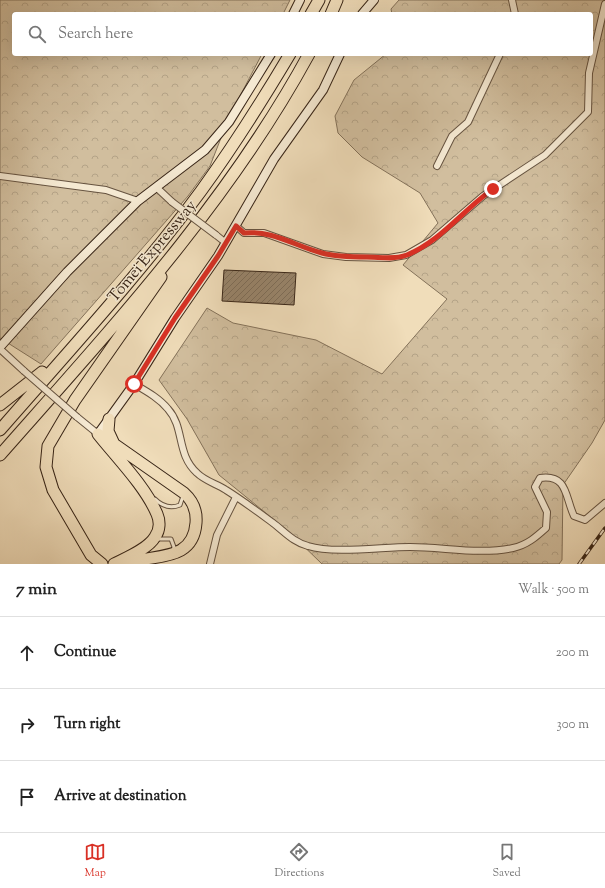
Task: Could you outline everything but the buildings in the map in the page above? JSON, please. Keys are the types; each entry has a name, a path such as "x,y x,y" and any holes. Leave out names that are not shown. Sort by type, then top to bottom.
{"highway":[{"path":"313,12 319,0"},
{"path":"332,12 337,0"},
{"name":"Tomei Expressway","path":"0,430 157,247 200,192 261,102 289,56"},
{"name":"Tomei Expressway","path":"0,455 194,229 275,114 309,56"},
{"path":"102,564 93,560 49,481 46,466 48,446 75,400 194,229"},
{"path":"0,405 43,371 98,317"},
{"path":"109,419 108,431 114,444 180,489 193,503 196,516 196,529 185,547 166,557 143,559 126,564"},
{"path":"98,434 130,474 157,514 158,529 152,542 114,564"}],"street":[{"path":"294,12 300,0"},
{"path":"364,12 374,0"},
{"path":"512,0 515,12"},
{"path":"593,56 605,4"},
{"path":"270,56 229,122 205,150 138,201 67,272 0,348 24,371 98,434 134,384 175,318 226,243 274,159 323,90 339,56"},
{"path":"437,166 452,136 468,122 499,56"},
{"path":"236,226 244,233 264,233 323,254 346,258 389,258 406,255 432,240 483,196 545,155 588,112 589,73 593,56"},
{"path":"0,176 106,190 138,201"},
{"path":"156,188 226,243"},
{"path":"134,384 154,397 169,410 179,430 183,454 189,466 199,475 236,497 273,523 292,539 308,546 323,549 412,547 474,550 513,548 532,541 546,528 547,512 535,487 540,478 550,476 558,480 568,493 568,502 574,516 585,520 605,503"},
{"path":"210,564 217,535 236,497"}],"lane":[{"path":"130,474 142,479"},
{"path":"151,492 155,499 163,506 175,507 182,502 183,498 180,489"},
{"path":"152,542 160,538 171,539 174,547 173,551 166,557"}],"green space":[{"path":"0,0 290,0 284,12 12,12 12,56 261,56 230,115 210,166 188,196 41,364 0,338"},
{"path":"399,0 605,0 605,420 592,443 563,485 562,560 559,564 322,564 288,531 219,475 187,419 159,380 207,308 233,323 316,340 382,374 447,299 403,265 438,223 420,193 362,157 338,133 335,116 354,80 384,56 593,56 593,12 392,12 391,9"}],"railway":[{"path":"579,564 605,528"}],"route":[{"path":"134,384 175,318 218,256 236,226 244,233 254,232 274,235 323,254 346,258 389,258 406,255 432,240 493,189"}]}
